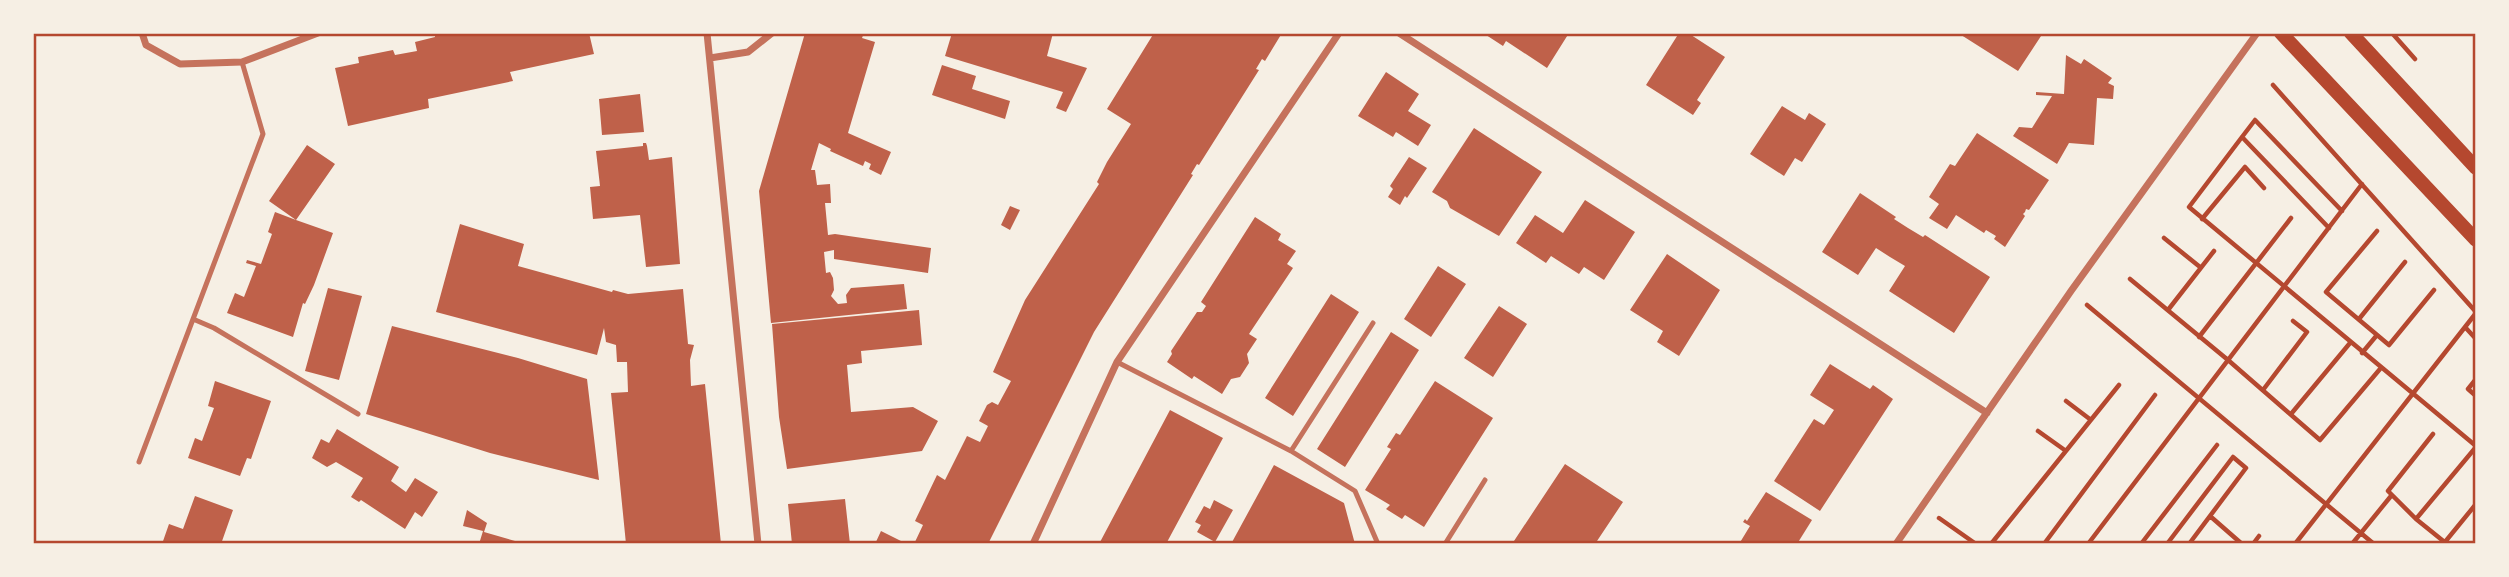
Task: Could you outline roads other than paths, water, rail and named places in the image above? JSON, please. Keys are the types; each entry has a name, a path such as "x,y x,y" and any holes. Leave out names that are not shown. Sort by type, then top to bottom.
{"main road":[{"path":"2281,33 2476,240"},
{"path":"2351,33 2476,168"}],"street":[{"path":"142,33 146,45 180,64 242,62 318,33"},
{"path":"707,33 758,544"},
{"path":"710,58 748,52 772,33"},
{"path":"1033,544 1117,362 1339,33"},
{"path":"1399,33 1987,413"},
{"path":"1896,544 2071,291 2257,33"}],"lane":[{"path":"139,462 263,134 242,62"},
{"path":"193,320 214,328 358,414"},
{"path":"1291,452 1373,323"},
{"path":"1117,362 1291,452 1355,491 1378,544"},
{"path":"1445,544 1485,480"}]}
